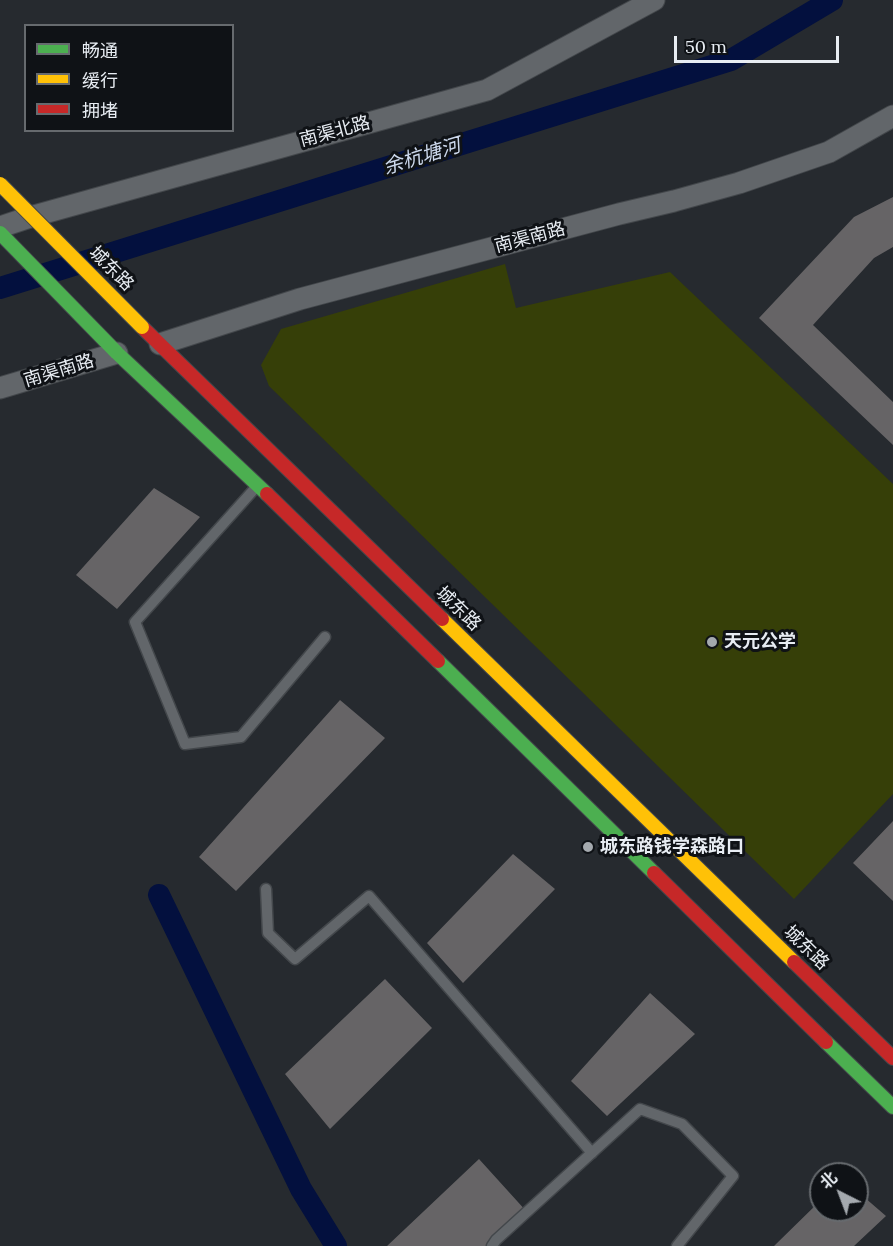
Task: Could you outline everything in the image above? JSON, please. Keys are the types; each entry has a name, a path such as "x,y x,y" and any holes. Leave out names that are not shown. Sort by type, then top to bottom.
{"street":[{"name":"南渠北路","path":"0,227 487,90 654,0"},
{"name":"南渠南路","path":"160,344 300,299 739,183 829,152 893,116"},
{"name":"城东路","path":"0,184 142,327 893,1058"},
{"path":"0,233 117,353 258,485 893,1107"},
{"name":"南渠南路","path":"0,388 117,353"}],"lane":[{"path":"258,485 135,621 185,744 241,737 325,637"},
{"path":"266,889 268,933 295,959 369,896 592,1153"},
{"path":"492,1246 640,1109 682,1125 733,1176 677,1246"}],"green space":[{"name":"天元公学","path":"505,264 516,308 670,272 893,484 893,794 794,899 269,386 261,365 281,329"}],"building":[{"path":"893,197 893,247 874,258 813,325 893,402 893,445 759,318 854,217"},
{"path":"154,488 200,517 117,609 76,575"},
{"path":"340,700 385,738 236,891 199,857"},
{"path":"893,821 893,901 853,863"},
{"path":"513,854 555,889 463,983 427,943"},
{"path":"385,979 432,1028 330,1129 285,1074"},
{"path":"650,993 695,1034 607,1116 571,1081"},
{"path":"479,1159 527,1212 489,1246 387,1246"},
{"path":"869,1201 886,1216 854,1246 774,1246 809,1212 809,1222 869,1222"}],"waterway":[{"name":"余杭塘河","path":"0,288 731,60 832,0"},
{"path":"159,895 301,1189 336,1246"}],"traffic: fast":[{"path":"0,233 117,353 267,494"},
{"path":"438,661 654,873"},
{"path":"826,1042 893,1107"}],"traffic: slow":[{"path":"0,184 142,327"},
{"path":"442,619 794,962"}],"traffic: jam":[{"path":"142,327 442,619"},
{"path":"267,494 438,661"},
{"path":"654,873 826,1042"},
{"path":"794,962 893,1058"}],"place":[{"name":"天元公学","path":"712,642"},
{"name":"城东路钱学森路口","path":"588,847"}]}
